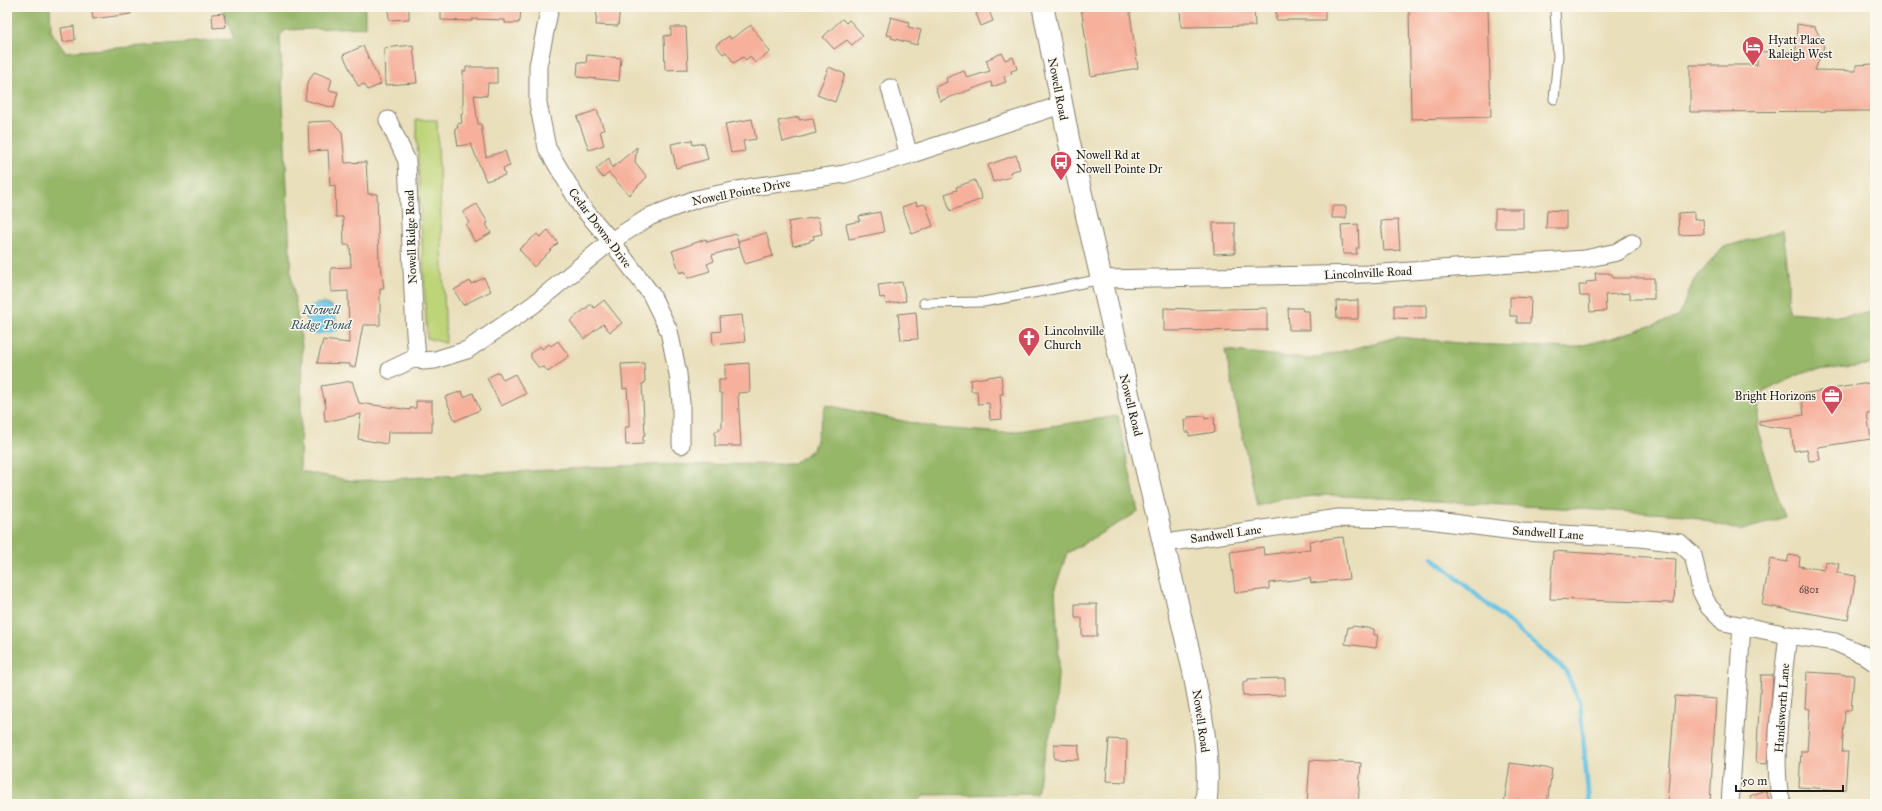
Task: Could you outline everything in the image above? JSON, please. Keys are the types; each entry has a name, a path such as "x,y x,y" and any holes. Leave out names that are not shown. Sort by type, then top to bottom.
{"street":[{"name":"Cedar Downs Drive","path":"550,7 538,66 538,103 547,148 581,206 611,241 651,294 669,331 678,374 681,403 681,445"},
{"name":"Nowell Road","path":"1043,7 1061,105 1193,669 1207,759 1206,804"},
{"path":"890,88 909,155"},
{"name":"Nowell Pointe Drive","path":"417,357 423,361 435,360 467,350 499,330 533,305 611,241 651,216 696,199 752,187 845,174 909,155 1061,105"},
{"name":"Nowell Ridge Road","path":"388,120 407,160 417,357"},
{"name":"Lincolnville Road","path":"1101,279 1368,274 1585,259 1617,252 1632,243"},
{"path":"390,370 417,357"},
{"name":"Sandwell Lane","path":"1164,543 1339,518 1421,519 1522,532 1640,538 1680,543 1693,554 1700,591 1709,607 1724,622 1788,635 1835,642 1864,655 1875,663"},
{"path":"1730,804 1742,625"},
{"name":"Handsworth Lane","path":"1783,804 1779,797 1778,786 1778,747 1788,635"}],"lane":[{"path":"1553,7 1555,11 1558,56 1554,99"},
{"path":"924,303 983,302 1101,279"}],"green space":[{"path":"7,7 50,7 51,31 65,52 234,39 222,7 365,7 365,27 286,30 280,35 291,274 302,346 300,471 354,481 639,465 792,464 813,450 826,405 937,428 1005,433 1118,416 1138,512 1067,553 1055,588 1059,661 1055,716 1043,759 1037,794 924,795 916,804 753,804 723,801 700,804 7,804"},
{"path":"416,120 437,120 446,343 427,338"},
{"path":"1783,230 1788,268 1788,312 1842,316 1875,312 1875,364 1807,371 1760,394 1757,427 1785,517 1740,531 1686,515 1325,495 1283,499 1257,506 1225,350 1309,359 1397,337 1470,344 1571,348 1612,338 1678,317 1694,280 1724,247"}],"water":[{"name":"Nowell Ridge Pond","path":"324,303 334,308 338,329 314,333 308,325 304,313 310,306"}],"building":[{"path":"91,7 130,7 131,14 93,19"},
{"path":"388,7 409,7 409,19 389,20"},
{"path":"441,7 521,7 520,21 519,23 505,23 505,20 441,20"},
{"path":"597,7 620,7 618,26 596,25"},
{"path":"1081,7 1129,7 1138,68 1091,76"},
{"path":"1180,7 1254,7 1255,26 1181,27"},
{"path":"1276,7 1325,7 1325,20 1276,20"},
{"path":"988,8 993,21 981,26 976,13"},
{"path":"1488,8 1491,117 1411,119 1409,9"},
{"path":"224,13 226,27 213,28 212,14"},
{"path":"891,17 909,22 908,27 921,30 917,45 891,38 892,36 886,35"},
{"path":"842,19 846,23 849,20 863,35 852,45 847,40 834,49 823,37"},
{"name":"Hyatt Place Raleigh West","path":"1797,24 1815,27 1824,47 1815,70 1856,71 1856,65 1875,64 1875,111 1690,112 1690,65 1757,65 1757,52 1796,51"},
{"path":"751,25 770,52 755,63 750,56 746,60 743,57 734,63 726,52 723,54 716,45 729,36 731,39"},
{"path":"74,26 75,40 63,42 61,28"},
{"path":"671,27 686,27 688,69 665,70 664,36 671,35"},
{"path":"413,45 417,83 385,85 384,48"},
{"path":"363,46 381,84 368,90 364,84 358,86 343,55"},
{"path":"1002,53 1005,60 1013,57 1017,69 1011,71 1012,74 1004,77 1006,82 992,87 991,82 940,101 935,87 947,82 946,78 964,71 967,78 990,71 986,60"},
{"path":"587,55 621,58 619,81 577,77 578,62 586,63"},
{"path":"466,67 497,67 497,83 488,83 487,96 474,95 478,124 481,124 486,157 505,151 510,166 503,168 505,175 486,181 471,144 458,146 455,128 458,128 457,124 462,123 463,71 466,71"},
{"path":"829,67 845,74 835,102 817,95"},
{"path":"314,72 332,79 329,90 338,92 334,108 305,100 307,84"},
{"path":"597,110 604,130 600,131 604,145 589,150 577,117"},
{"path":"799,117 799,120 813,118 816,133 783,142 778,121"},
{"path":"752,119 756,139 743,141 745,151 731,153 725,124"},
{"path":"331,121 342,132 345,163 366,162 368,194 377,194 379,265 381,265 384,289 380,289 380,325 363,325 355,367 350,367 350,364 317,363 323,340 349,343 348,291 331,292 331,268 351,267 350,245 344,245 343,217 336,217 335,185 330,186 328,150 309,151 308,122"},
{"path":"692,140 693,145 704,143 708,159 676,168 671,144"},
{"path":"637,147 635,162 647,177 629,195 609,173 603,178 596,169 609,158 612,168"},
{"path":"1016,155 1020,169 1010,172 1011,177 993,182 988,165"},
{"path":"975,180 982,199 950,211 945,194 957,190 956,187"},
{"path":"916,202 917,206 924,204 926,206 933,226 912,234 902,207"},
{"path":"477,204 488,223 486,224 491,233 475,242 466,225 469,223 463,212"},
{"path":"1332,206 1346,206 1346,218 1332,218"},
{"path":"1495,209 1523,209 1523,228 1495,228"},
{"path":"1547,210 1566,211 1566,228 1546,228"},
{"path":"880,212 884,232 849,239 846,224 860,221 859,216"},
{"path":"1694,212 1694,220 1703,219 1704,234 1679,235 1678,213"},
{"path":"818,217 822,234 813,236 814,239 810,240 810,242 793,246 788,222"},
{"path":"1398,220 1400,250 1384,251 1381,221"},
{"path":"1213,223 1235,223 1235,253 1214,254"},
{"path":"1358,224 1359,248 1356,248 1357,254 1343,254 1341,225"},
{"path":"548,230 558,243 534,267 519,249 537,234 540,237"},
{"path":"766,233 773,256 745,264 738,241"},
{"path":"736,234 739,247 712,255 714,261 707,264 710,271 688,278 685,271 680,273 672,251 706,239 707,242"},
{"path":"1595,273 1609,273 1612,274 1613,278 1654,278 1654,299 1630,299 1630,293 1605,295 1606,311 1590,312 1589,296 1580,296 1579,285 1586,285 1586,282 1596,281"},
{"path":"484,278 491,291 463,305 454,290 470,281 471,284"},
{"path":"902,282 906,301 886,304 884,297 880,298 878,285"},
{"path":"1510,297 1531,298 1530,323 1517,323 1517,316 1510,316"},
{"path":"604,300 622,323 610,332 603,324 584,339 570,321 591,304 594,308"},
{"path":"1358,300 1358,319 1337,319 1336,301"},
{"path":"1394,305 1426,305 1426,319 1394,318"},
{"path":"1164,308 1191,310 1267,308 1267,330 1164,331"},
{"path":"1288,308 1302,308 1303,311 1309,311 1310,330 1289,330"},
{"path":"916,312 918,339 901,340 898,314"},
{"path":"742,315 745,342 713,345 712,332 721,331 720,317"},
{"path":"558,341 569,356 548,372 544,367 539,368 531,358 531,353 540,346 542,349 549,344 551,346"},
{"path":"644,363 645,383 642,384 645,435 643,435 643,444 626,445 625,427 629,427 629,413 627,388 623,389 621,364"},
{"path":"749,363 750,392 738,393 741,446 715,446 715,431 719,431 719,428 722,428 722,393 719,393 719,380 725,380 725,365"},
{"path":"499,372 503,380 515,374 526,394 501,406 487,378"},
{"path":"1001,375 1003,394 1000,394 1002,419 990,420 989,403 978,404 977,391 971,391 970,380"},
{"path":"352,381 359,403 410,410 410,408 416,408 416,401 432,401 432,432 388,432 387,444 358,439 361,414 325,422 324,411 326,407 321,386"},
{"name":"Bright Horizons","path":"1875,382 1875,412 1867,413 1871,439 1818,447 1820,460 1809,461 1807,449 1794,451 1791,429 1759,425 1759,421 1804,415 1801,394"},
{"path":"462,391 464,397 473,393 480,410 455,421 445,397"},
{"path":"1205,416 1205,419 1214,417 1215,432 1189,436 1189,432 1185,432 1184,420 1188,420 1188,417"},
{"path":"1343,537 1349,579 1311,583 1310,578 1269,583 1269,589 1235,593 1230,552 1263,547 1264,555 1310,549 1309,541"},
{"path":"1553,551 1676,559 1674,603 1550,599"},
{"path":"1789,555 1800,557 1799,566 1824,570 1825,561 1839,564 1837,573 1856,576 1848,620 1762,605 1770,559 1787,562"},
{"path":"1075,604 1097,604 1097,636 1082,636 1082,618 1075,618"},
{"path":"1352,626 1374,629 1374,635 1378,635 1376,648 1345,644 1348,627"},
{"path":"1807,672 1854,675 1851,710 1845,710 1842,752 1848,752 1845,790 1799,787 1801,751 1807,751 1810,709 1805,708"},
{"path":"1761,675 1773,675 1767,764 1756,763"},
{"path":"1285,678 1285,695 1243,695 1243,682 1248,681 1248,679"},
{"path":"1675,696 1716,699 1710,804 1667,804"},
{"path":"1109,739 1127,740 1126,782 1106,781"},
{"path":"1054,744 1079,745 1078,760 1054,759"},
{"path":"1310,760 1361,763 1358,804 1307,804"},
{"path":"1510,763 1552,769 1547,804 1504,804"},
{"path":"1765,790 1771,804 1754,804 1750,796"}],"waterway":[{"path":"315,330 314,333 338,329"},
{"path":"1432,557 1565,670 1580,703 1589,804"}],"place":[{"name":"Hyatt Place Raleigh West","path":"1753,66"},
{"name":"Nowell Rd at Nowell Pointe Dr","path":"1061,182"},
{"name":"Lincolnville Church","path":"1029,358"},
{"name":"Bright Horizons","path":"1832,416"}]}
